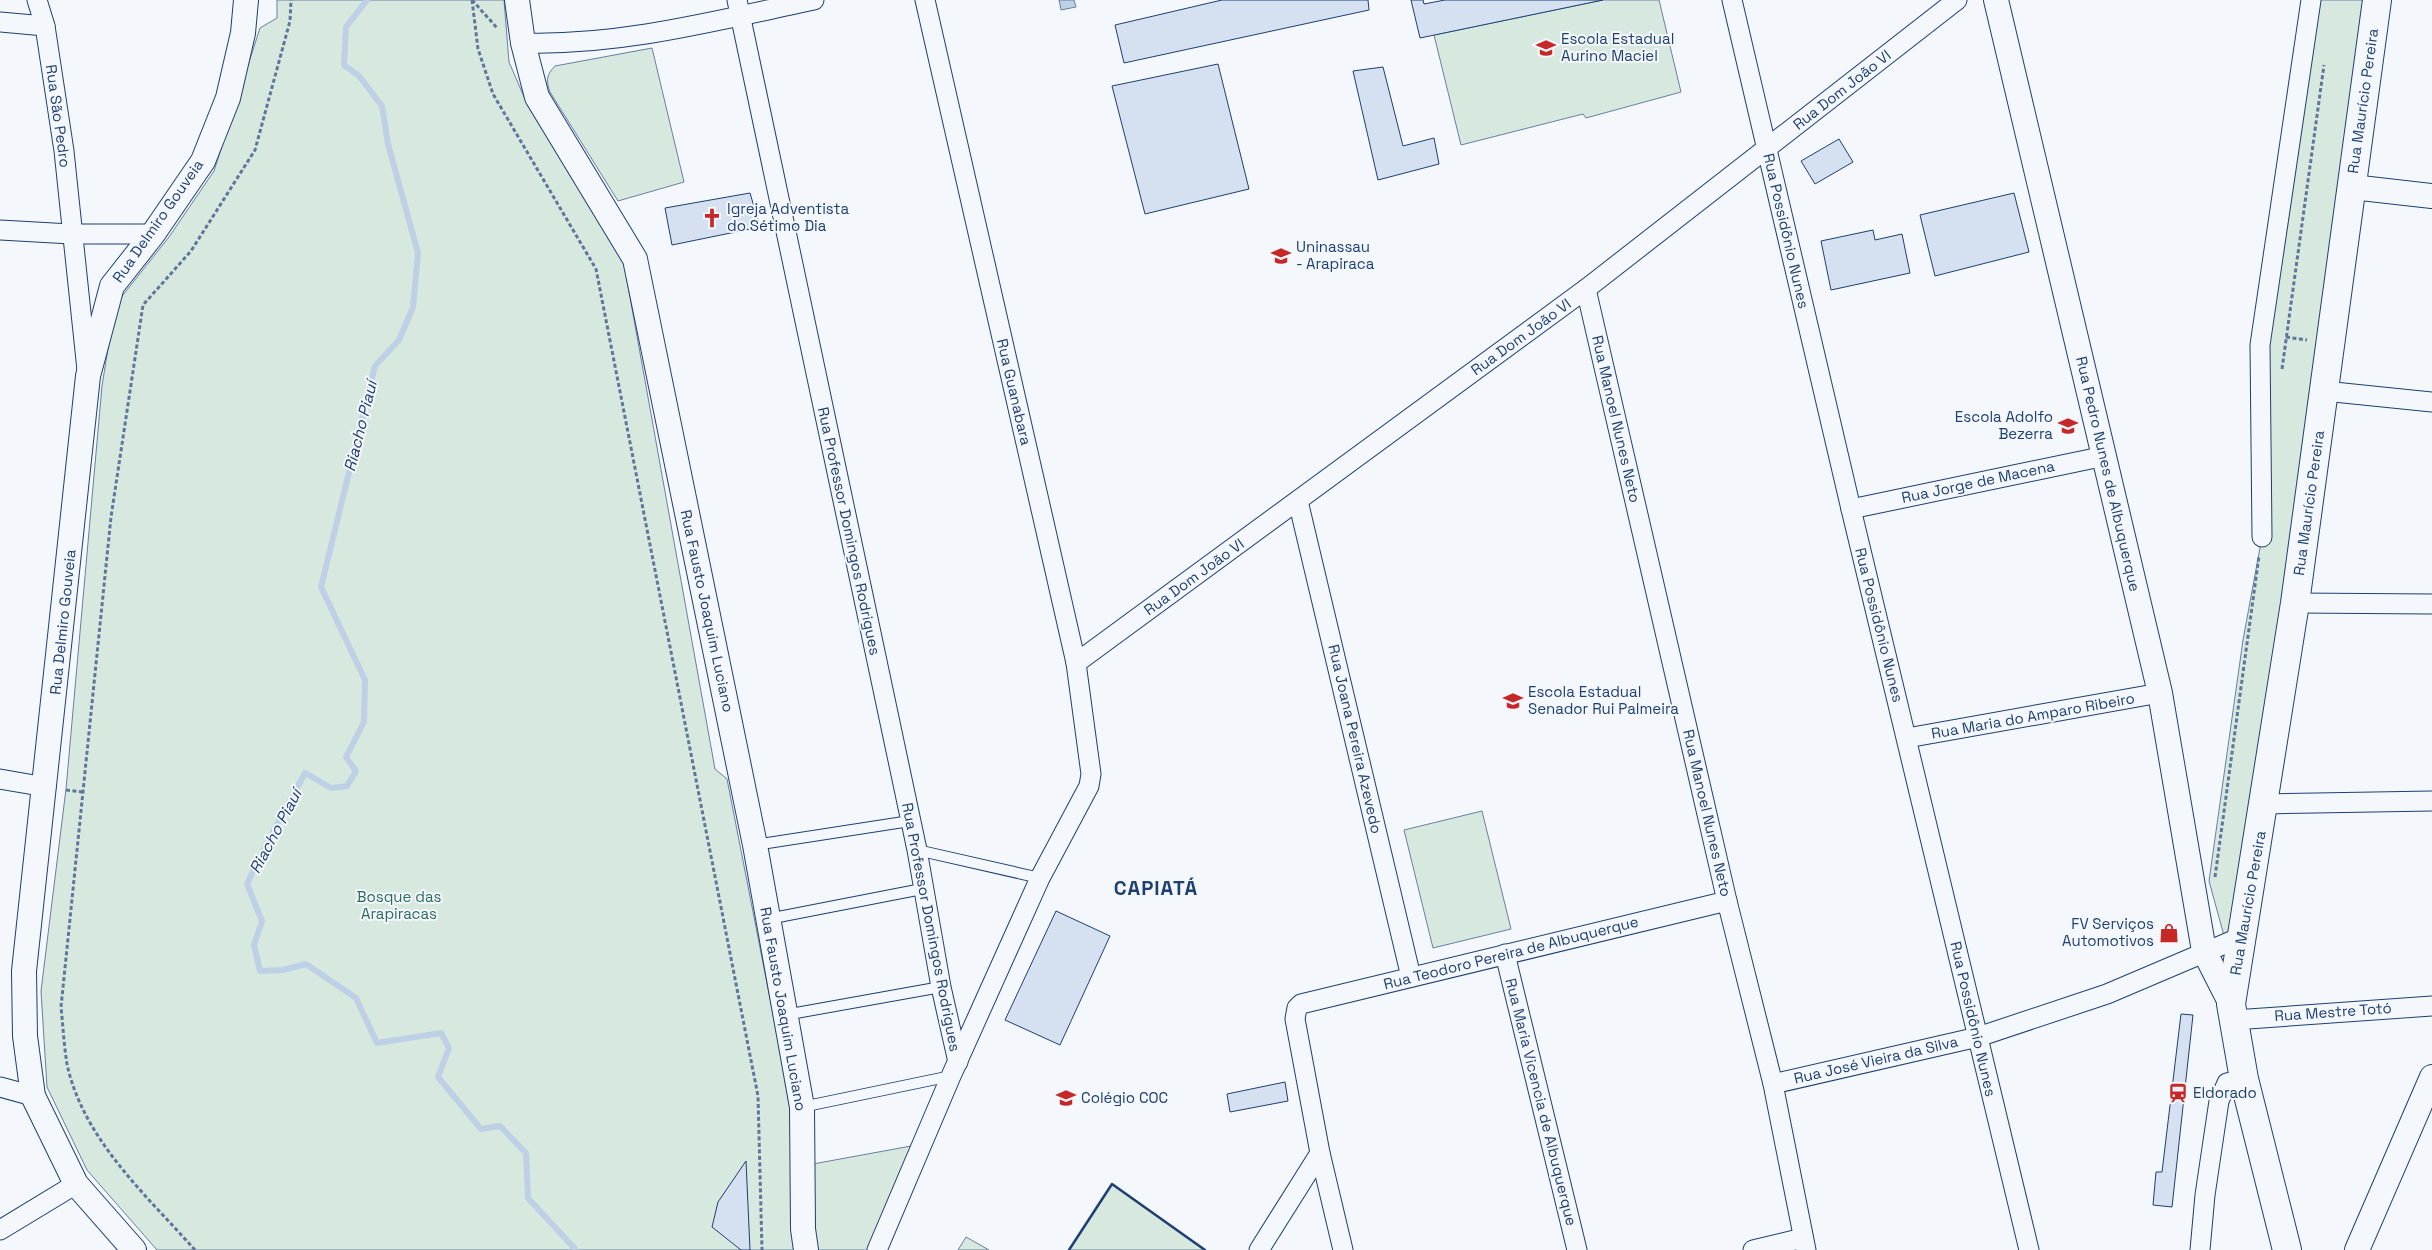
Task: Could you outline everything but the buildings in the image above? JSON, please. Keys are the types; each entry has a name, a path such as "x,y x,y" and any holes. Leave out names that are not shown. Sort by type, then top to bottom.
{"main road":[{"name":"Rua Maurício Pereira","path":"2287,1250 2244,1079 2233,1012 2241,937 2265,804 2296,603 2377,0"}],"street":[{"name":"Rua São Pedro","path":"37,0 45,26 64,151 71,234 88,376"},
{"name":"Rua Delmiro Gouveia","path":"134,1250 76,1184 33,1096 25,1036 24,971 46,787 88,376 112,286 153,234 203,161 228,98 243,33 246,0"},
{"name":"Rua Fausto Joaquim Luciano","path":"517,0 522,43 537,97 635,259 755,845 802,1107 803,1229 806,1250"},
{"path":"522,43 555,44 640,35 739,8 814,0"},
{"name":"Rua Guanabara","path":"925,0 1076,662 1091,774 1089,786 1040,878"},
{"name":"Rua Possidônio Nunes","path":"1732,0 2028,1250"},
{"name":"Rua Dom João VI","path":"1076,662 1586,289 1957,0"},
{"name":"Rua Pedro Nunes de Albuquerque","path":"1996,0 2160,693 2204,951 2233,1012"},
{"path":"2262,537 2260,345 2311,0"},
{"name":"Rua Professor Domingos Rodrigues","path":"739,8 917,850 922,890 941,987 954,1069"},
{"path":"0,22 45,26"},
{"path":"2352,187 2432,196"},
{"path":"0,230 71,234 153,234"},
{"name":"Rua Manoel Nunes Neto","path":"1586,289 1727,901 1773,1084 1805,1244"},
{"path":"2324,391 2432,402"},
{"name":"Rua Jorge de Macena","path":"1851,509 2105,456"},
{"name":"Rua Joana Pereira Azevedo","path":"1298,501 1411,977"},
{"path":"2296,603 2432,604"},
{"name":"Rua Maria do Amparo Ribeiro","path":"1907,738 2160,693"},
{"path":"0,779 46,787"},
{"path":"2265,804 2432,801"},
{"path":"877,1250 954,1069 1040,878"},
{"name":"Rua Teodoro Pereira de Albuquerque","path":"1320,1153 1295,1019 1297,1008 1301,1004 1727,901"},
{"name":"Rua José Vieira da Silva","path":"1773,1084 1978,1037 2107,994 2204,951 2241,937"},
{"name":"Rua Maria Vicencia de Albuquerque","path":"1505,954 1577,1250"},
{"name":"Rua Mestre Totó","path":"2233,1012 2432,1006"},
{"path":"2357,1250 2432,1076"},
{"path":"2200,1250 2205,1195 2219,1101 2227,1083 2244,1079"},
{"path":"0,1087 33,1096"},
{"path":"1259,1250 1320,1153"},
{"path":"1320,1153 1342,1250"},
{"path":"0,1230 76,1184"},
{"path":"1753,1250 1805,1244"}],"lane":[{"path":"755,845 910,821"},
{"path":"917,850 1040,878"},
{"path":"767,919 922,890"},
{"path":"785,1014 941,987"},
{"path":"802,1107 954,1069"}],"path":[{"path":"195,1250 110,1154 81,1104 67,1064 61,1007 111,517 143,305 191,251 254,150 290,21 291,0"},
{"path":"472,0 501,32 522,43"},
{"path":"472,0 478,49 493,94 596,270 758,1096 762,1250"}],"green space":[{"name":"Bosque das Arapiracas","path":"277,0 504,0 509,62 528,106 622,253 715,769 727,779 791,1106 795,1250 157,1250 87,1170 47,1087 41,991 66,789 102,386 115,305 169,237 214,171 260,28 277,18"},
{"name":"Escola Estadual Aurino Maciel","path":"1603,0 1659,0 1681,92 1586,118 1583,114 1461,145 1434,35"},
{"path":"2311,0 2377,0 2265,804 2226,943 2209,881 2243,640 2262,537 2260,345"},
{"path":"652,48 684,182 618,201 550,92 548,78 555,66"},
{"path":"1482,811 1511,929 1433,948 1404,830"},
{"path":"922,1144 877,1250 806,1250 802,1166"},
{"path":"1112,1184 1205,1250 1069,1250"},
{"path":"966,1237 989,1250 958,1250"}],"water":[{"path":"1059,0 1074,0 1076,7 1061,10"}],"waterway":[{"name":"Riacho Piauí","path":"367,0 346,27 344,65 359,76 382,106 388,144 418,253 413,307 399,340 375,366 321,587 365,680 364,722 346,757 356,771 347,786 331,788 305,773 259,858 247,884 262,921 254,945 260,971 283,970 306,964 356,998 377,1043 441,1033 449,1048 438,1077 481,1129 500,1126 526,1153 528,1198 576,1250"}],"wall":[{"path":"1069,1250 1112,1184 1205,1250"}],"place":[{"name":"Escola Estadual Aurino Maciel","path":"1546,48"},
{"name":"Igreja Adventista do Sétimo Dia","path":"712,218"},
{"name":"Uninassau - Arapiraca","path":"1281,256"},
{"name":"Escola Adolfo Bezerra","path":"2068,426"},
{"name":"Escola Estadual Senador Rui Palmeira","path":"1513,701"},
{"name":"FV Serviços Automotivos","path":"2169,933"},
{"name":"Eldorado","path":"2178,1093"},
{"name":"Colégio COC","path":"1066,1098"}],"district":[{"name":"CAPIATÁ","path":"1156,888"}]}
